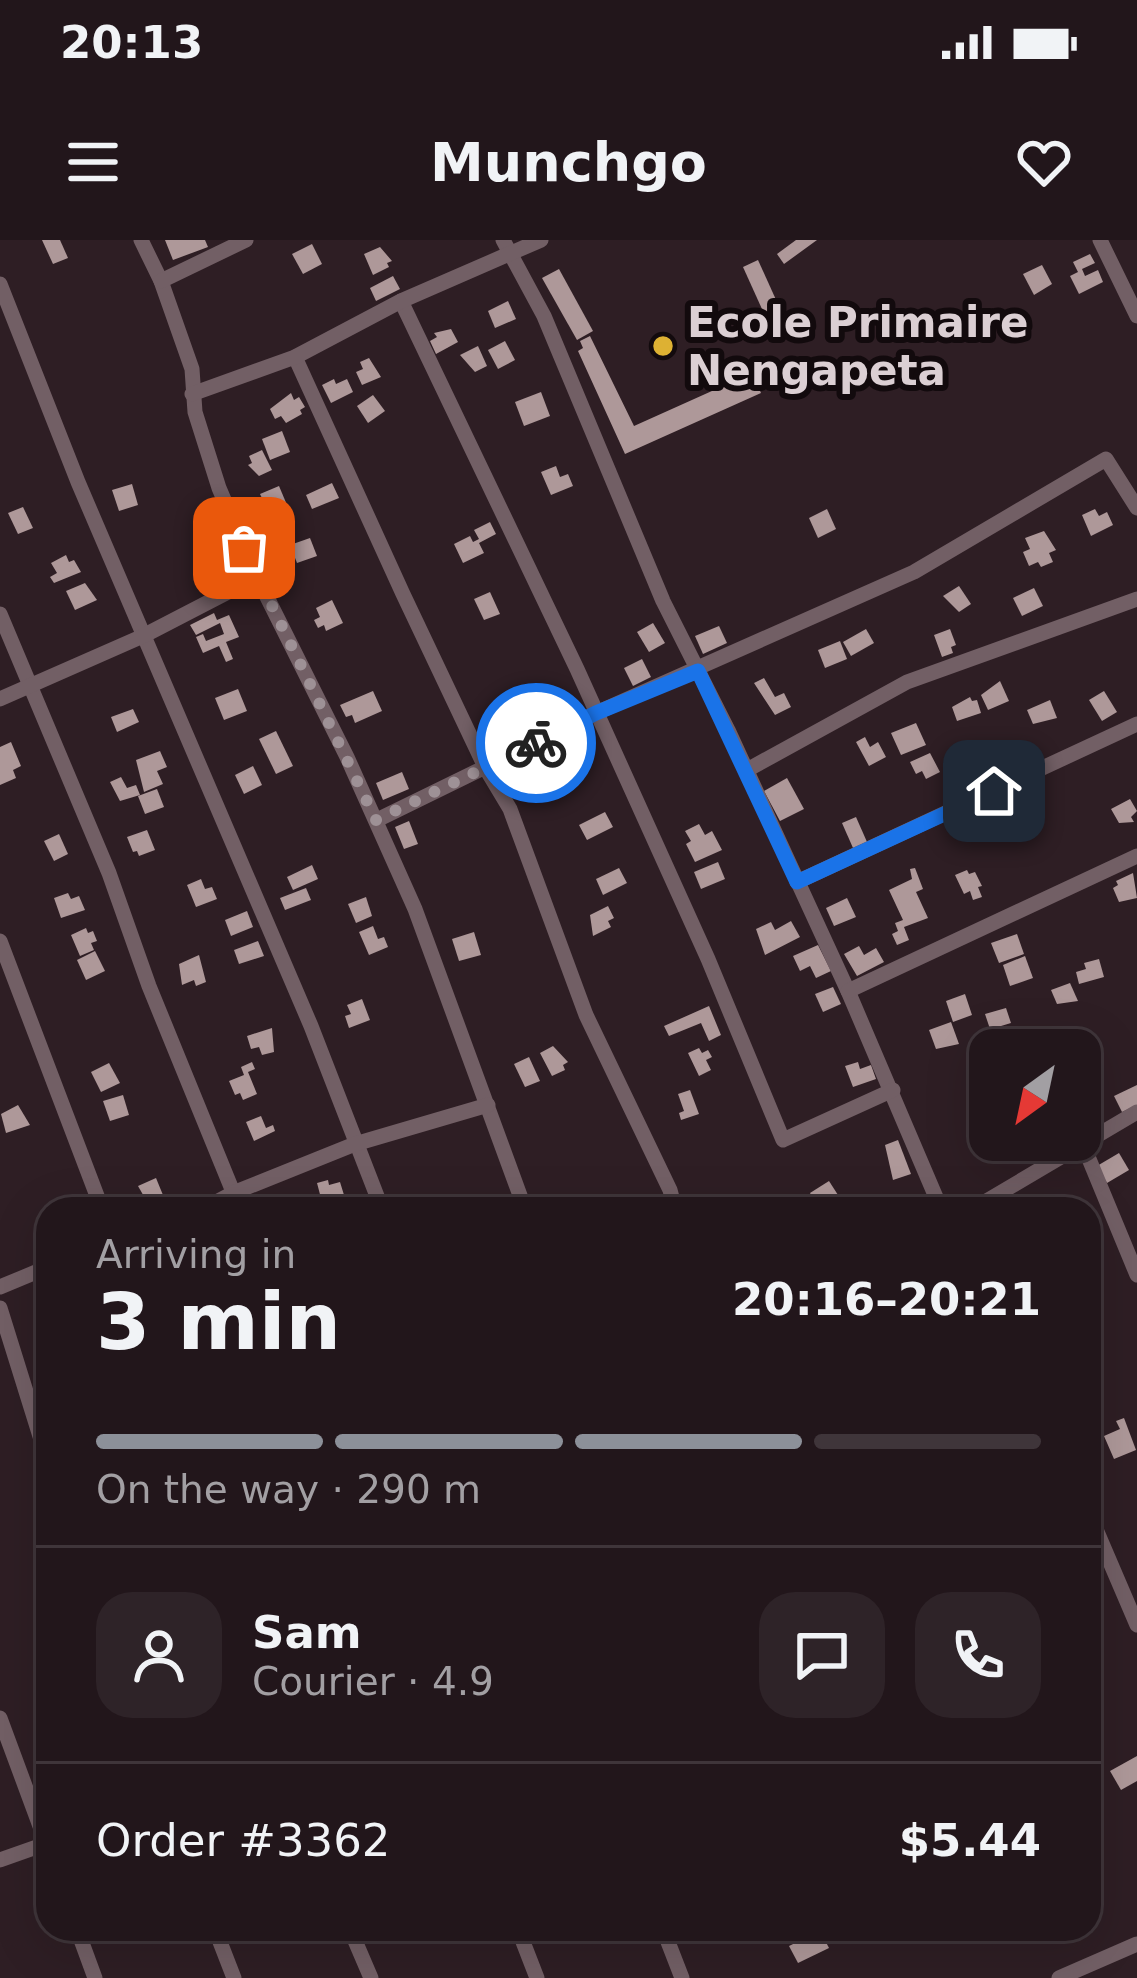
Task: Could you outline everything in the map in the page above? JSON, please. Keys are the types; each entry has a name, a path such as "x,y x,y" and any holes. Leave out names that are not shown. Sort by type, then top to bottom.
{"street":[{"path":"141,240 192,369 192,394 219,488 256,578 415,909 521,1197"},
{"path":"161,281 246,240"},
{"path":"192,394 295,357 506,246 541,240"},
{"path":"1100,240 1137,316"},
{"path":"506,246 544,316 663,601 747,770 893,1090 936,1197"},
{"path":"0,284 143,636 311,1026 377,1197"},
{"path":"401,301 596,713 708,959 783,1140 893,1090"},
{"path":"295,357 486,769 510,809 586,1015 670,1197"},
{"path":"376,820 596,713 914,572 1106,459 1137,508"},
{"path":"0,699 143,636 256,578"},
{"path":"747,770 908,682 1137,599"},
{"path":"0,614 109,873 234,1197"},
{"path":"797,882 1137,724"},
{"path":"848,991 1137,856"},
{"path":"0,941 97,1197"},
{"path":"244,1197 355,1144 488,1105"},
{"path":"1101,1132 1137,1112"},
{"path":"993,1197 1051,1161"},
{"path":"1090,1161 1137,1275"},
{"path":"0,1287 36,1272"},
{"path":"0,1308 36,1424"},
{"path":"1101,1541 1137,1625"},
{"path":"0,1718 36,1815"},
{"path":"0,1860 36,1849"},
{"path":"81,1941 95,1978"},
{"path":"220,1941 234,1978"},
{"path":"355,1941 371,1978"},
{"path":"523,1941 537,1978"},
{"path":"668,1941 682,1978"},
{"path":"1059,1978 1137,1944"}],"building":[{"path":"42,240 60,240 68,258 53,264"},
{"path":"165,240 205,240 208,247 173,260"},
{"path":"796,240 817,240 784,264 777,254"},
{"path":"312,244 322,264 303,274 292,254"},
{"path":"380,247 392,261 373,275 364,254"},
{"path":"1090,254 1095,263 1082,269 1085,276 1098,270 1103,282 1079,294 1070,276 1078,272 1073,262"},
{"path":"758,260 786,322 771,329 743,267"},
{"path":"1042,265 1052,284 1034,295 1023,274"},
{"path":"559,269 593,331 577,340 542,278"},
{"path":"393,276 400,289 376,301 370,288"},
{"path":"508,301 516,319 495,328 488,311"},
{"path":"451,329 458,342 436,354 430,341 437,337 434,333"},
{"path":"590,336 634,426 752,373 761,393 625,454 578,351 583,348 580,341"},
{"path":"505,341 515,360 498,369 488,350"},
{"path":"478,346 487,366 475,372 460,355"},
{"path":"369,358 381,377 362,385 356,372 363,369 360,362"},
{"path":"334,379 336,384 347,379 353,392 331,403 322,385"},
{"path":"541,392 550,416 524,426 515,402"},
{"path":"291,393 305,407 302,414 286,423 281,416 275,419 270,409"},
{"path":"373,395 385,411 368,423 357,406"},
{"path":"282,431 290,452 270,460 262,439"},
{"path":"262,450 272,470 259,476 248,465 252,463 249,456"},
{"path":"556,466 560,477 568,474 573,486 551,495 541,472"},
{"path":"332,483 339,498 312,509 306,495"},
{"path":"132,484 138,505 119,511 112,490"},
{"path":"279,486 287,505 269,513 260,494"},
{"path":"23,507 33,528 18,534 8,513"},
{"path":"827,509 836,529 818,538 809,518"},
{"path":"1095,509 1099,516 1107,512 1113,525 1091,536 1082,515"},
{"path":"490,522 496,534 479,543 484,553 463,563 454,544 470,536 473,542 479,539 474,530"},
{"path":"1044,531 1056,550 1049,553 1053,562 1029,566 1023,552 1030,549 1025,538"},
{"path":"310,538 317,556 297,563 290,545"},
{"path":"66,555 81,572 54,583 50,577 57,573 51,563"},
{"path":"85,583 97,600 75,610 66,591"},
{"path":"959,586 971,604 959,612 943,596"},
{"path":"1034,588 1043,606 1022,616 1013,598"},
{"path":"490,592 500,614 484,620 474,599"},
{"path":"332,600 343,623 326,631 314,620 320,617 316,608"},
{"path":"214,613 217,620 229,615 239,637 226,642 233,659 226,662 219,646 203,653 196,637 203,634 206,641 224,634 220,623 196,635 190,625"},
{"path":"653,623 665,643 649,652 637,632"},
{"path":"719,626 727,643 703,654 695,636"},
{"path":"866,629 874,643 851,656 843,642"},
{"path":"950,629 956,645 951,647 953,653 942,657 934,635"},
{"path":"840,641 847,659 825,668 818,650"},
{"path":"642,659 651,677 633,686 624,668"},
{"path":"764,678 775,697 784,693 791,707 775,715 754,683"},
{"path":"1000,681 1009,701 988,710 981,695"},
{"path":"238,689 247,711 224,720 215,698"},
{"path":"373,691 382,711 355,723 352,715 346,717 340,705"},
{"path":"1104,691 1117,712 1102,721 1089,700"},
{"path":"970,697 977,700 981,713 957,721 952,707"},
{"path":"1050,700 1057,718 1033,724 1027,710"},
{"path":"133,709 139,722 117,732 111,717"},
{"path":"916,723 926,745 901,755 891,733"},
{"path":"276,731 293,766 276,774 259,739"},
{"path":"865,737 870,747 878,742 886,757 869,766 856,742"},
{"path":"11,742 21,766 13,770 16,778 0,785 0,747"},
{"path":"160,751 167,767 157,771 163,784 144,792 136,760"},
{"path":"930,753 940,772 926,779 922,771 916,774 910,762"},
{"path":"253,766 262,785 244,794 235,775"},
{"path":"545,767 554,782 536,793 527,777"},
{"path":"402,772 409,789 383,800 376,783"},
{"path":"121,777 127,788 136,785 140,795 120,801 110,782"},
{"path":"787,778 804,809 780,821 764,791"},
{"path":"157,789 164,807 145,814 138,796"},
{"path":"1130,799 1137,811 1131,817 1134,822 1119,823 1111,809"},
{"path":"605,812 613,827 587,840 579,825"},
{"path":"856,817 867,842 853,848 842,823"},
{"path":"409,821 418,844 404,849 395,827"},
{"path":"699,824 705,835 712,831 722,850 695,862 685,831"},
{"path":"147,830 155,850 139,856 127,837"},
{"path":"59,834 68,854 54,861 44,841"},
{"path":"718,862 725,879 701,889 694,872"},
{"path":"312,865 318,879 293,890 287,877"},
{"path":"619,868 627,883 603,895 596,879"},
{"path":"915,868 923,889 916,892 928,918 904,927 909,940 897,945 892,934 898,931 895,923 903,920 889,890 912,879 910,869"},
{"path":"975,872 982,897 973,900 970,891 964,894 955,875"},
{"path":"1133,873 1137,898 1119,902 1113,888 1116,881"},
{"path":"201,879 217,899 196,907 187,885"},
{"path":"306,888 311,900 285,910 280,898"},
{"path":"68,893 71,899 79,896 85,910 61,918 54,898"},
{"path":"366,897 372,916 356,923 348,904"},
{"path":"847,898 856,917 834,926 826,908"},
{"path":"608,906 614,918 608,921 611,927 593,936 590,915"},
{"path":"247,911 253,927 231,936 225,920"},
{"path":"791,921 800,937 765,955 756,929 771,922 775,930"},
{"path":"373,926 388,947 369,955 359,932"},
{"path":"86,928 97,941 91,943 94,950 80,956 71,935"},
{"path":"474,932 481,955 459,961 452,939"},
{"path":"1017,934 1024,954 999,963 991,943"},
{"path":"258,941 264,956 239,964 234,950"},
{"path":"818,945 831,971 816,978 810,966 800,971 793,956"},
{"path":"859,946 864,955 876,948 884,962 857,976 844,954"},
{"path":"95,951 105,971 86,980 77,960"},
{"path":"199,955 206,982 182,985 179,964"},
{"path":"1025,956 1033,978 1010,986 1003,965"},
{"path":"1099,959 1104,977 1079,984 1076,972 1086,969 1084,963"},
{"path":"1070,983 1078,1001 1057,1004 1051,990"},
{"path":"833,987 841,1004 823,1012 815,994"},
{"path":"965,994 972,1015 953,1022 946,1001"},
{"path":"362,999 370,1020 349,1028 347,1005"},
{"path":"709,1006 721,1035 709,1041 701,1023 669,1036 664,1026"},
{"path":"1006,1008 1011,1023 990,1029 985,1014"},
{"path":"951,1022 959,1044 936,1049 929,1030"},
{"path":"272,1028 274,1052 262,1055 259,1047 251,1049 247,1036"},
{"path":"553,1046 568,1062 563,1065 565,1070 552,1076 540,1053"},
{"path":"699,1048 712,1057 706,1060 711,1070 699,1076 688,1053"},
{"path":"529,1057 540,1081 525,1087 514,1064"},
{"path":"252,1062 255,1069 248,1072 257,1094 243,1100 229,1081 244,1075 241,1067"},
{"path":"858,1062 860,1069 871,1065 876,1079 853,1087 845,1066"},
{"path":"109,1063 120,1083 101,1092 91,1072"},
{"path":"1137,1085 1137,1105 1122,1112 1114,1096"},
{"path":"690,1090 699,1114 681,1120 679,1113 684,1111 678,1094"},
{"path":"123,1095 129,1115 110,1121 103,1101"},
{"path":"18,1105 30,1125 6,1133 1,1114"},
{"path":"261,1116 266,1128 273,1125 275,1131 254,1141 246,1122"},
{"path":"898,1140 911,1174 893,1180 885,1145"},
{"path":"1119,1153 1129,1170 1107,1183 1097,1166"},
{"path":"156,1178 164,1197 144,1197 138,1186"},
{"path":"829,1181 838,1195 812,1197 810,1193"},
{"path":"340,1182 344,1195 321,1197 317,1183"},
{"path":"1124,1418 1136,1450 1114,1459 1104,1436 1120,1429 1116,1421"},
{"path":"1137,1756 1137,1781 1121,1790 1110,1771"},
{"path":"825,1941 829,1948 798,1963 789,1946"}],"way so far":[{"path":"244,548 376,820 536,743"}],"place":[{"name":"Ecole Primaire Nengapeta","path":"663,346"}],"route":[{"path":"536,743 698,671 797,882 994,791"}]}
